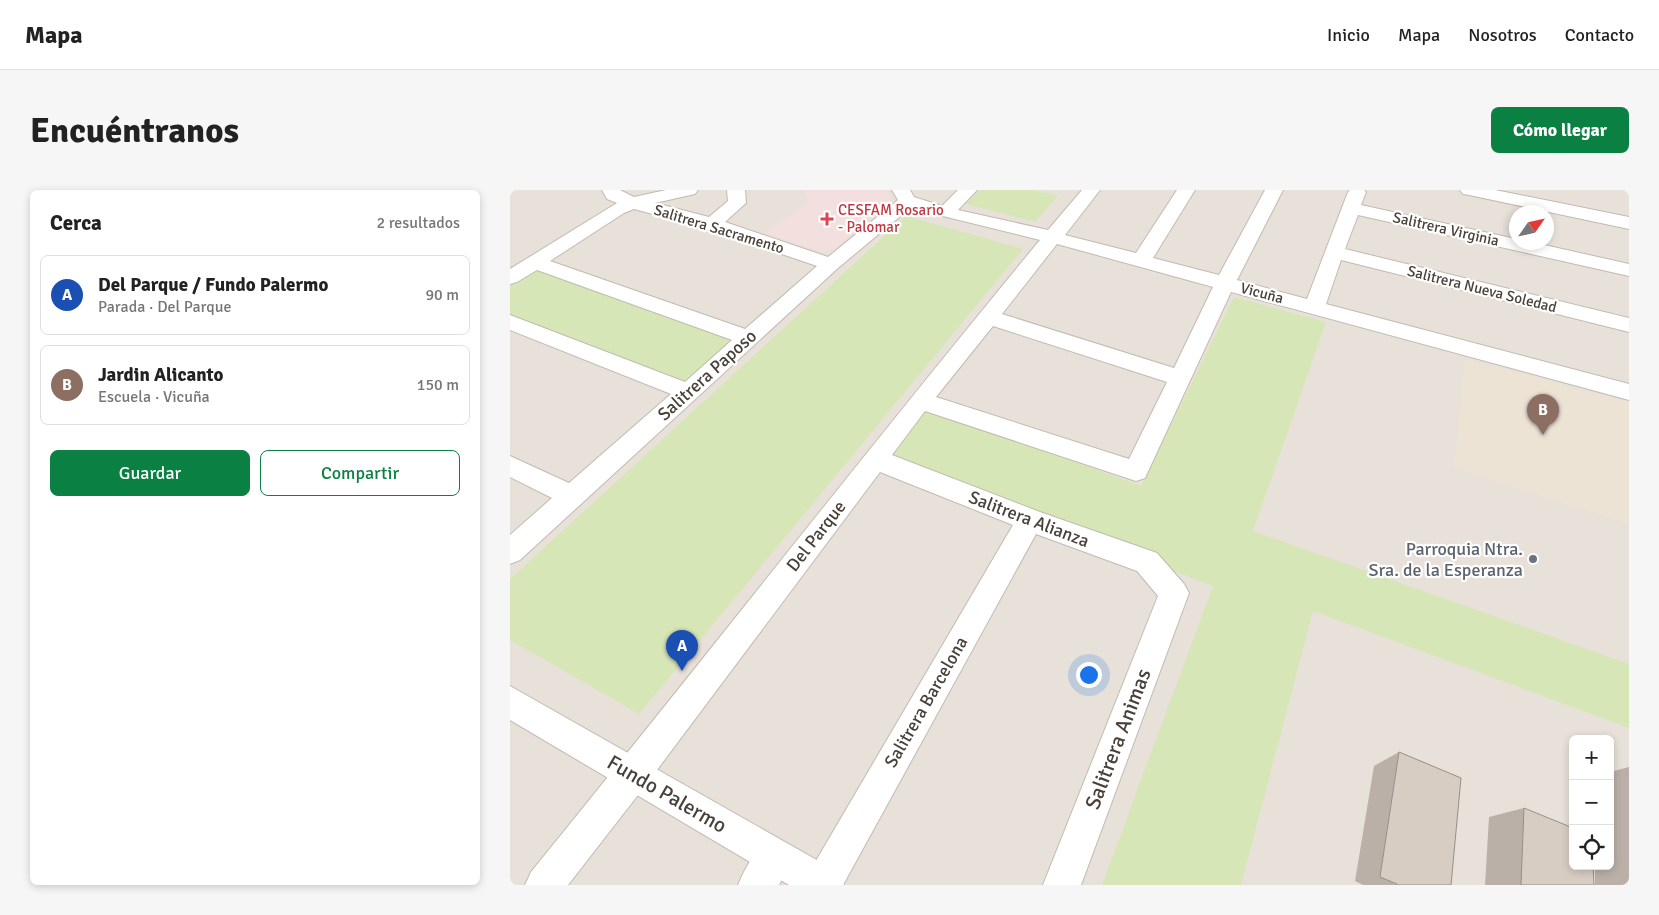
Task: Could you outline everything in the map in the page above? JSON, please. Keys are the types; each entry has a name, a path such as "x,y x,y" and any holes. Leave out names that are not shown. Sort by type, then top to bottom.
{"street":[{"name":"Salitrera Sacramento","path":"611,190 613,195 633,203 712,224 831,264"},
{"path":"510,278 618,209 633,203 689,190"},
{"path":"712,224 737,202 736,190"},
{"path":"946,212 968,190"},
{"name":"Del Parque","path":"544,885 633,774 920,401 1091,190"},
{"path":"1141,261 1186,190"},
{"path":"920,401 1136,472 1224,283 1274,190"},
{"path":"1469,190 1629,223"},
{"name":"Vicuña","path":"904,195 946,212 1052,237 1629,392"},
{"name":"Salitrera Paposo","path":"510,552 831,264 904,195"},
{"path":"1314,307 1355,199"},
{"name":"Salitrera Virginia","path":"1355,199 1629,270"},
{"name":"Salitrera Nueva Soledad","path":"1334,252 1629,325"},
{"path":"534,262 748,338"},
{"path":"988,317 1180,378"},
{"path":"510,322 688,392"},
{"name":"Salitrera Alianza","path":"875,459 1030,520 1147,562 1174,592"},
{"path":"510,466 572,496"},
{"name":"Salitrera Barcelona","path":"824,884 1030,520"},
{"name":"Salitrera Animas","path":"1062,885 1174,592"},
{"name":"Fundo Palermo","path":"510,702 633,774 766,871 824,884"}],"shaded area":[{"path":"510,190 1629,190 1629,885 510,885"},
{"name":"CESFAM Rosario - Palomar","path":"804,190 886,190 891,197 889,202 835,248 824,252 765,233 806,205 808,198"},
{"path":"1465,359 1629,402 1629,524 1454,468"}],"green space":[{"path":"980,190 1034,190 1058,196 1035,222 966,204"},
{"path":"906,216 1023,249 639,714 510,640 510,579"},
{"path":"537,266 739,342 687,386 510,314 510,284"},
{"path":"1234,297 1326,322 1253,531 1629,664 1629,728 1313,611 1241,885 1102,885 1213,586 876,458 918,405 1141,486"}],"building":[{"path":"1399,752 1461,778 1451,885 1396,885 1380,877"},
{"path":"1524,808 1569,826 1569,870 1593,870 1594,885 1521,885"}],"place":[{"name":"CESFAM Rosario - Palomar","path":"827,219"},
{"name":"Jardin Alicanto","path":"1543,435"},
{"name":"Parroquia Ntra. Sra. de la Esperanza","path":"1533,559"},
{"name":"Del Parque / Fundo Palermo","path":"682,671"}]}
